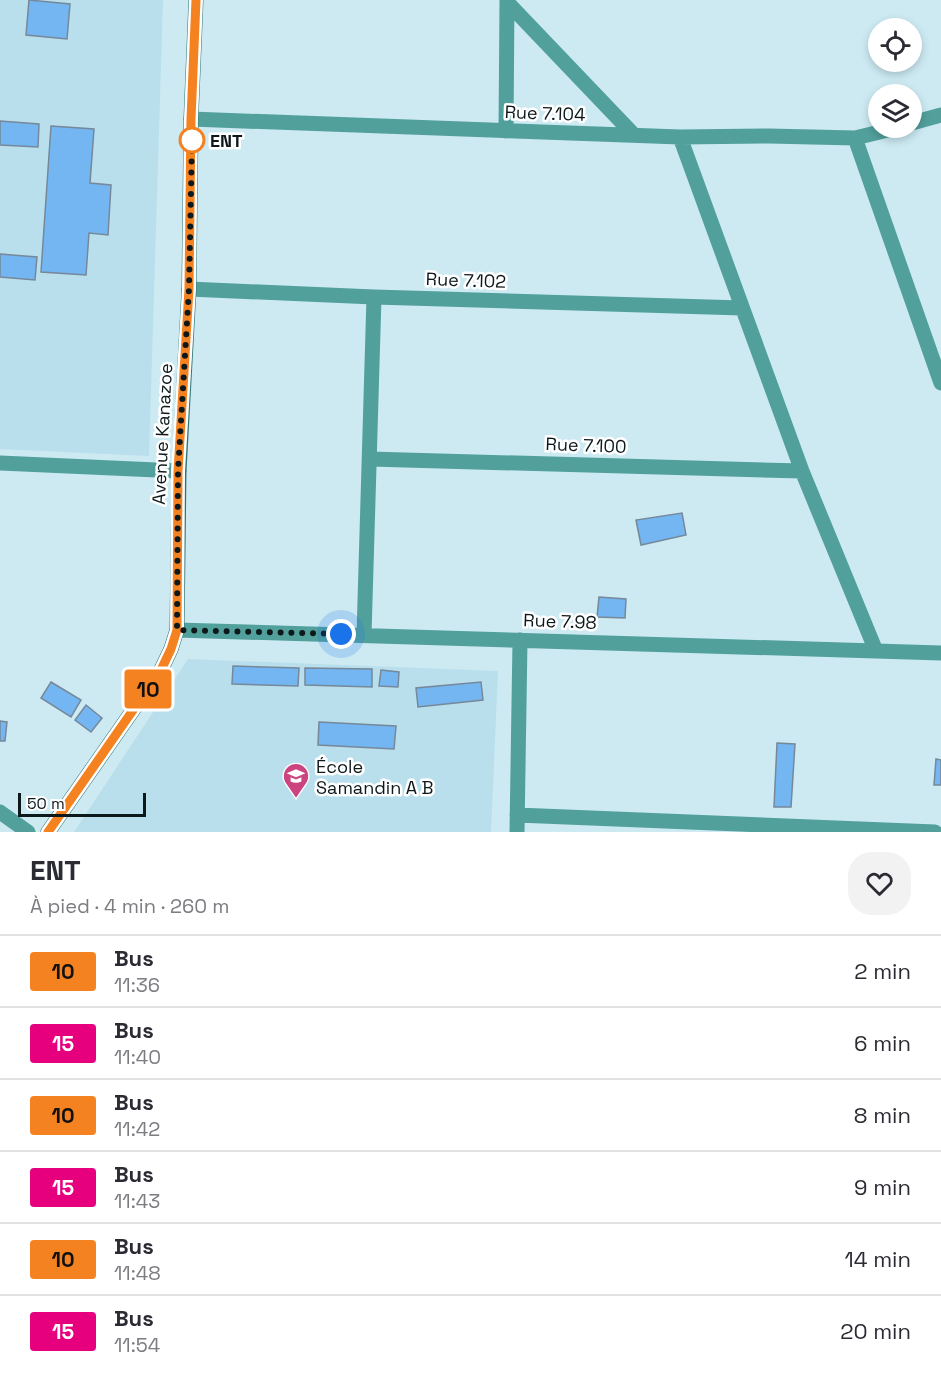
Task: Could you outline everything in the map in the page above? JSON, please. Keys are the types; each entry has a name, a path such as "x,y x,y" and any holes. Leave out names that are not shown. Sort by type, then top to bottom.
{"street":[{"name":"Avenue Kanazoe","path":"48,832 161,670 177,630 178,471 189,289 191,119 196,0"},
{"path":"506,131 507,1"},
{"path":"507,1 634,135"},
{"path":"922,120 941,115"},
{"name":"Rue 7.104","path":"191,119 680,137 855,138 868,135"},
{"path":"680,137 802,471 876,651"},
{"path":"855,138 941,383"},
{"name":"Rue 7.102","path":"189,289 742,308"},
{"path":"364,635 374,297"},
{"name":"Rue 7.100","path":"370,459 802,471"},
{"path":"0,463 178,471"},
{"name":"Rue 7.98","path":"177,630 941,653"},
{"path":"516,832 520,640"},
{"path":"0,812 28,832"},
{"path":"517,815 935,832"}],"shaded area":[{"path":"0,0 163,0 149,456 0,449"},
{"path":"188,659 498,671 491,832 74,832"}],"building":[{"path":"29,0 70,4 67,39 26,35"},
{"path":"0,121 39,124 38,147 0,145"},
{"path":"51,126 94,129 90,183 111,185 108,235 89,233 86,275 41,272"},
{"path":"0,254 37,257 35,280 0,277"},
{"path":"682,513 686,535 641,545 636,520"},
{"path":"599,597 626,599 625,618 597,617"},
{"path":"233,666 299,668 298,686 232,684"},
{"path":"305,668 372,669 372,687 305,685"},
{"path":"381,670 399,672 398,687 379,686"},
{"path":"51,682 81,700 71,717 41,698"},
{"path":"481,682 483,700 418,707 416,688"},
{"path":"86,705 102,718 91,732 75,720"},
{"path":"0,721 7,722 5,741 0,741"},
{"path":"319,722 396,726 394,749 318,745"},
{"path":"777,743 795,744 791,807 774,807"},
{"path":"936,759 941,760 941,785 934,785"}],"bus line":[{"name":"10","path":"48,832 161,670 177,630 178,471 189,289 191,119 196,0"}],"place":[{"name":"ENT","path":"192,140"},
{"name":"École Samandin A B","path":"296,799"}],"route":[{"path":"192,140 189,289 178,471 177,630 341,634"}]}
